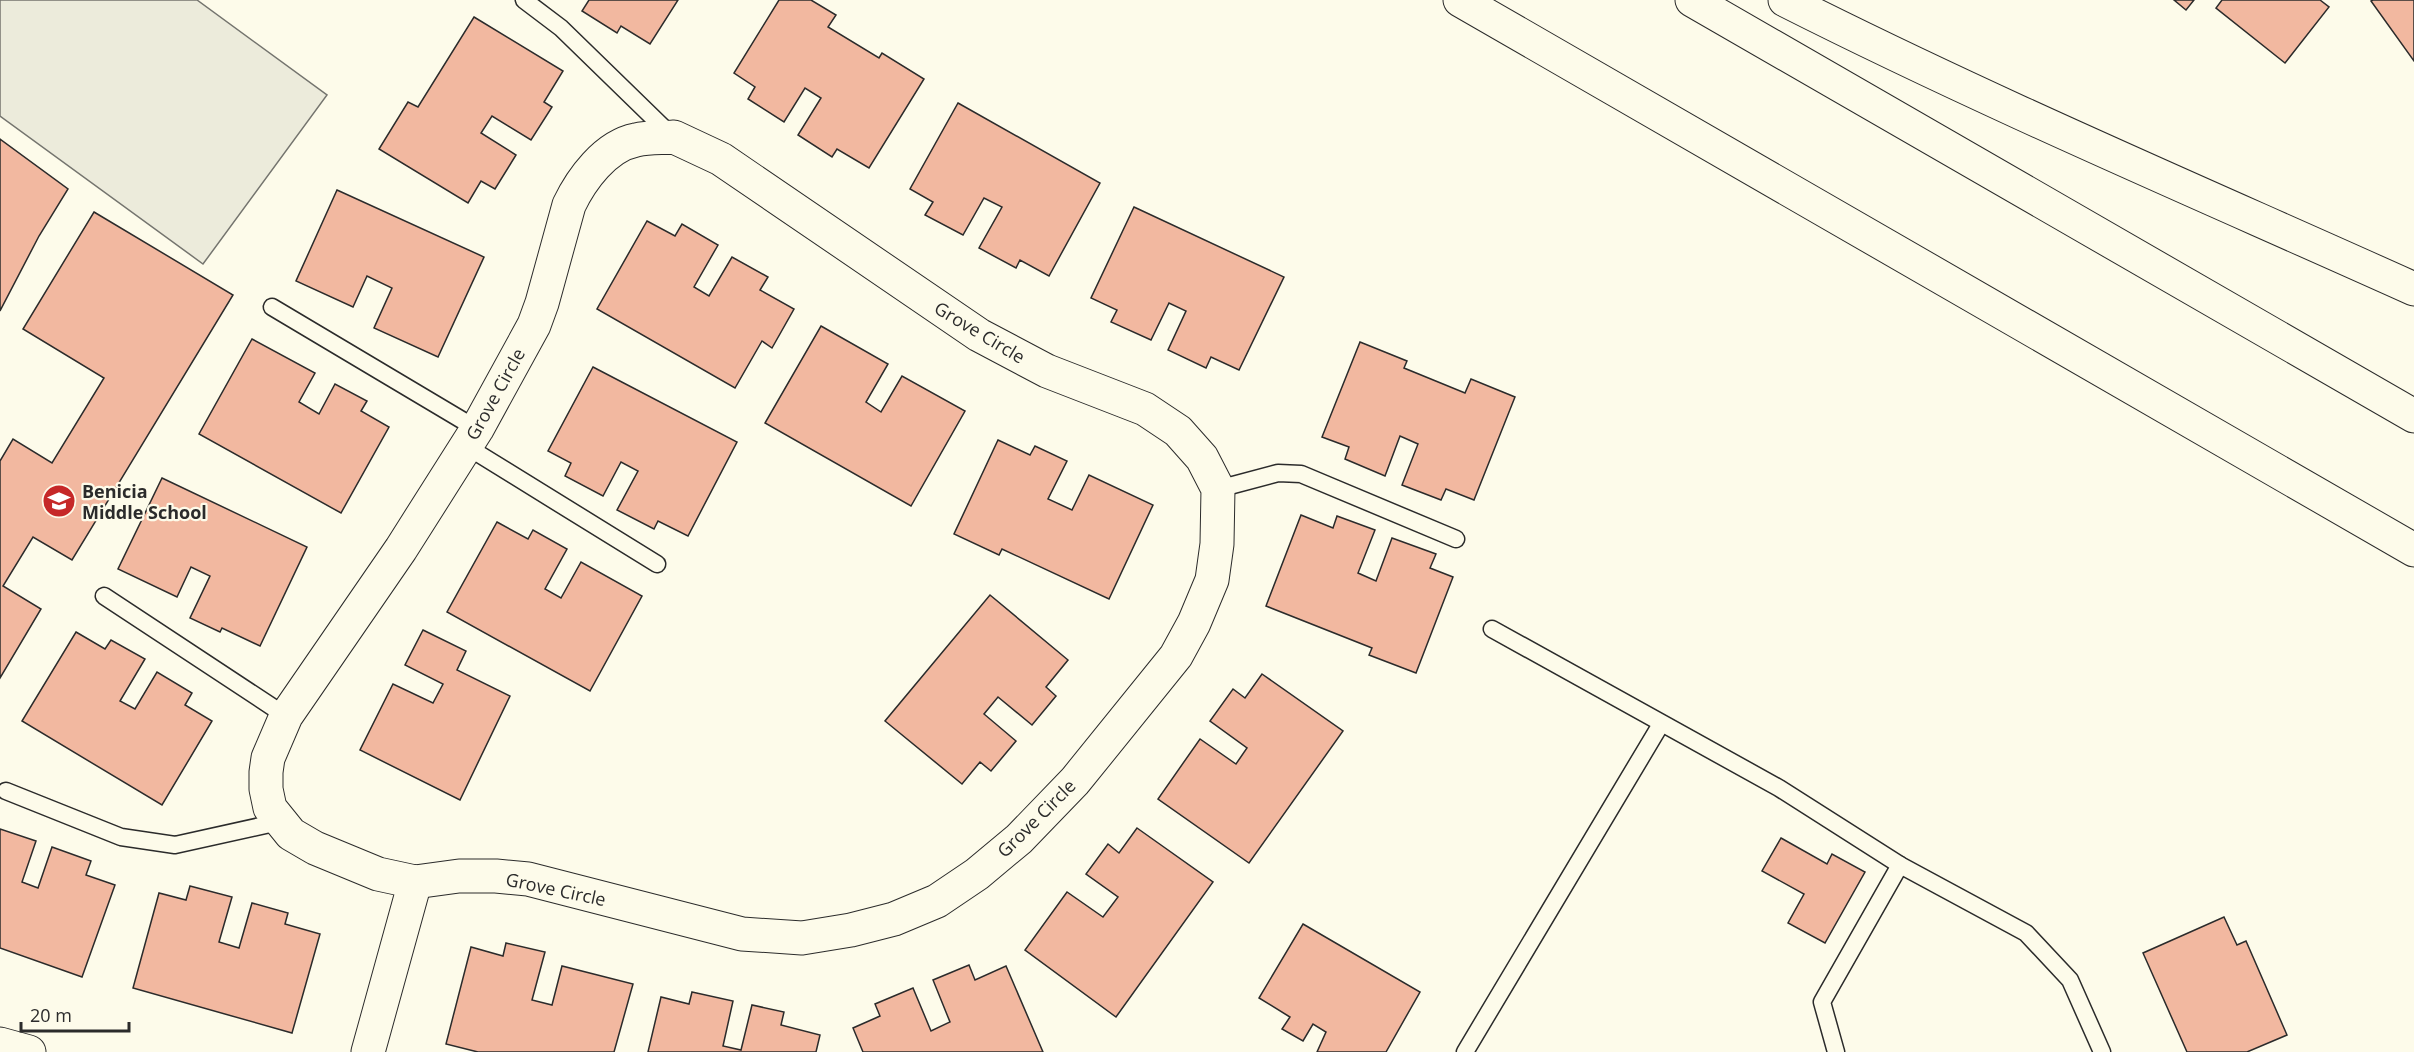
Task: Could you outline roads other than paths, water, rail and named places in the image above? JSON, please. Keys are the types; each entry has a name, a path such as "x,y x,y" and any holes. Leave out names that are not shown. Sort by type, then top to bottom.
{"main road":[{"path":"1460,0 2414,550"},
{"path":"1692,0 2414,416"},
{"path":"1785,0 1877,46 2062,132 2414,289"},
{"name":"Grove Circle","path":"674,137 721,159 979,335 1047,371 1144,409 1178,432 1202,458 1218,489 1218,544 1212,580 1176,656 1076,781 1027,831 977,874 937,901 894,919 851,930 802,938 742,934 528,879 459,876 415,882 378,874 315,848 291,834 270,808 266,789 266,772 268,758 286,716 401,549 471,437 534,324 569,206 576,192 590,172 612,151 634,140 674,137"},
{"path":"368,1052 415,882"},
{"path":"0,1044 29,1052"}],"lane":[{"path":"524,0 561,28 674,137"},
{"path":"272,307 471,437 657,564"},
{"path":"1218,489 1278,472 1301,474 1456,539"},
{"path":"104,596 286,716"},
{"path":"1492,629 1779,788 1900,865 2026,933 2070,980 2102,1052"},
{"path":"1465,1052 1661,724"},
{"path":"6,791 121,837 175,845 279,822"},
{"path":"1836,1052 1822,1002 1900,865"}],"place":[{"name":"Benicia Middle School","path":"59,501"}]}
